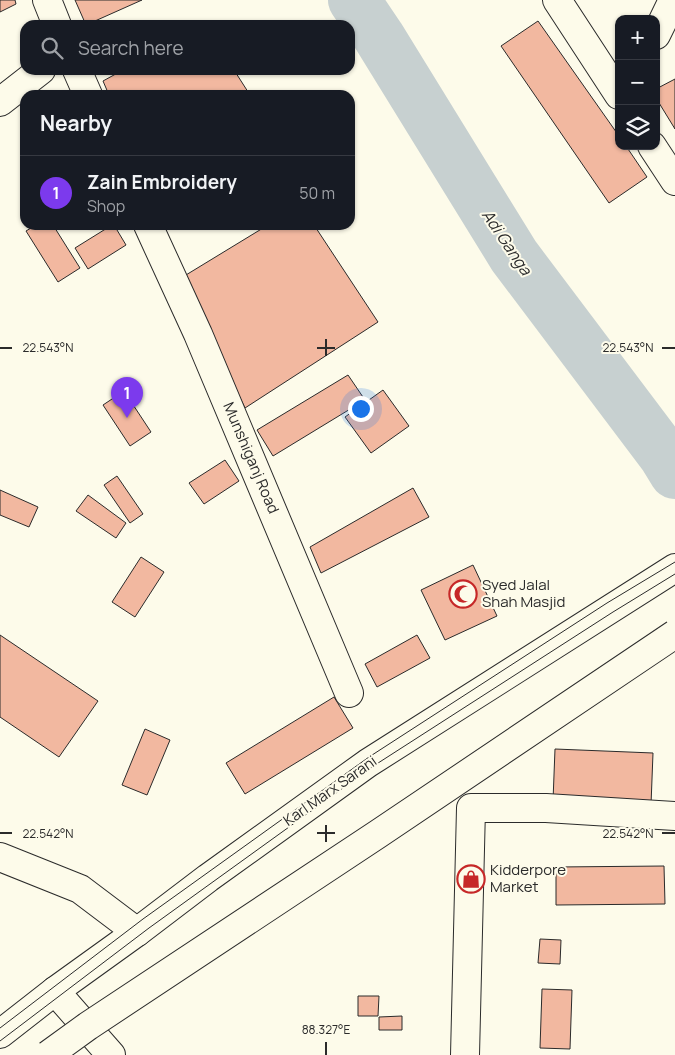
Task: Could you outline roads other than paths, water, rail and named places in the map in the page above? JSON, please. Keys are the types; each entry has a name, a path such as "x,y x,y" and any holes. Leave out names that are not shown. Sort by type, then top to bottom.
{"main road":[{"path":"47,0 56,20"},
{"path":"660,27 673,0"},
{"path":"565,5 615,88"},
{"path":"0,102 35,75"},
{"path":"79,75 86,90"},
{"path":"655,150 675,181"},
{"name":"Munshiganj Road","path":"150,230 198,334 349,693"},
{"name":"Karl Marx Sarani","path":"0,1034 208,878 368,763 675,568"},
{"path":"48,1055 88,1026 362,845 675,634"},
{"path":"466,1055 471,808 546,808 675,816"},
{"path":"0,857 80,889 137,932"},
{"path":"55,991 111,1055"}],"waterway":[{"name":"Adi Ganga","path":"354,0 379,37 514,256 664,455 675,473"}],"tram line":[{"path":"0,1028 143,919 369,757 607,603 675,562"},
{"path":"0,1041 149,928 375,765 675,574"}],"place":[{"name":"Zain Embroidery","path":"127,418"},
{"name":"Syed Jalal Shah Masjid","path":"463,594"},
{"name":"Kidderpore Market","path":"471,879"}]}
